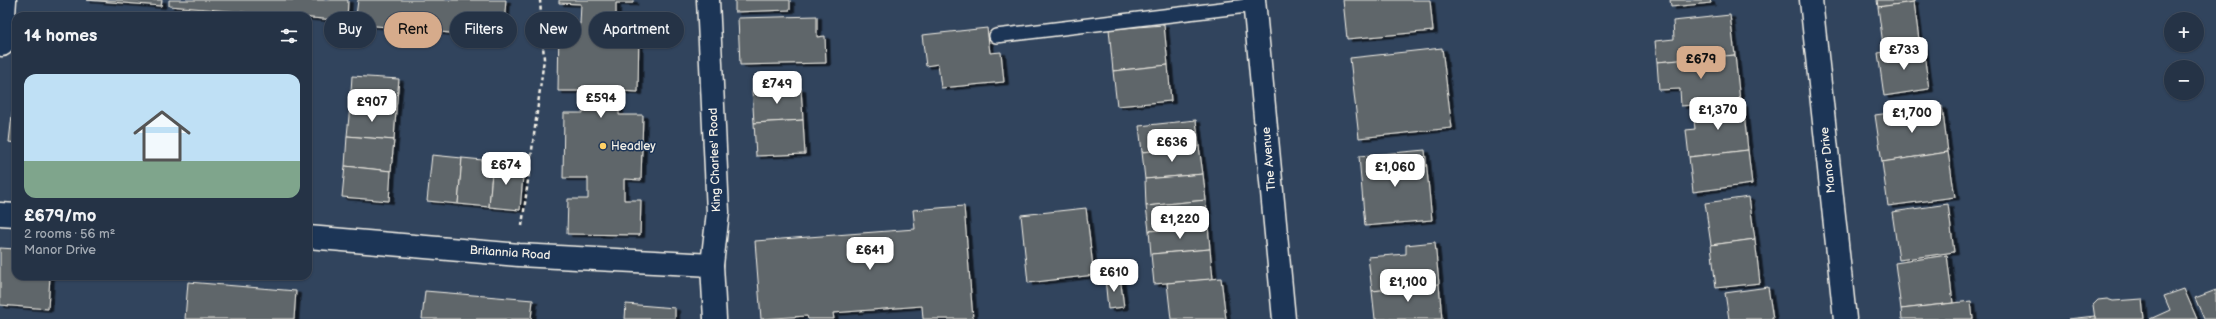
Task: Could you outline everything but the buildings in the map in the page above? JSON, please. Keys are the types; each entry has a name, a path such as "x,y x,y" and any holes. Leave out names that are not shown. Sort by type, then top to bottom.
{"street":[{"path":"2,45 5,0"},
{"name":"King Charles' Road","path":"708,0 718,212 712,265 715,319"},
{"name":"Manor Drive","path":"1811,0 1845,319"},
{"name":"The Avenue","path":"1254,3 1284,319"},
{"path":"0,214 12,215"},
{"name":"Britannia Road","path":"312,238 519,255 712,265"}],"lane":[{"path":"996,36 1254,3"}],"path":[{"path":"519,255 544,59 540,0"}],"place":[{"name":"Headley","path":"603,146"}]}
